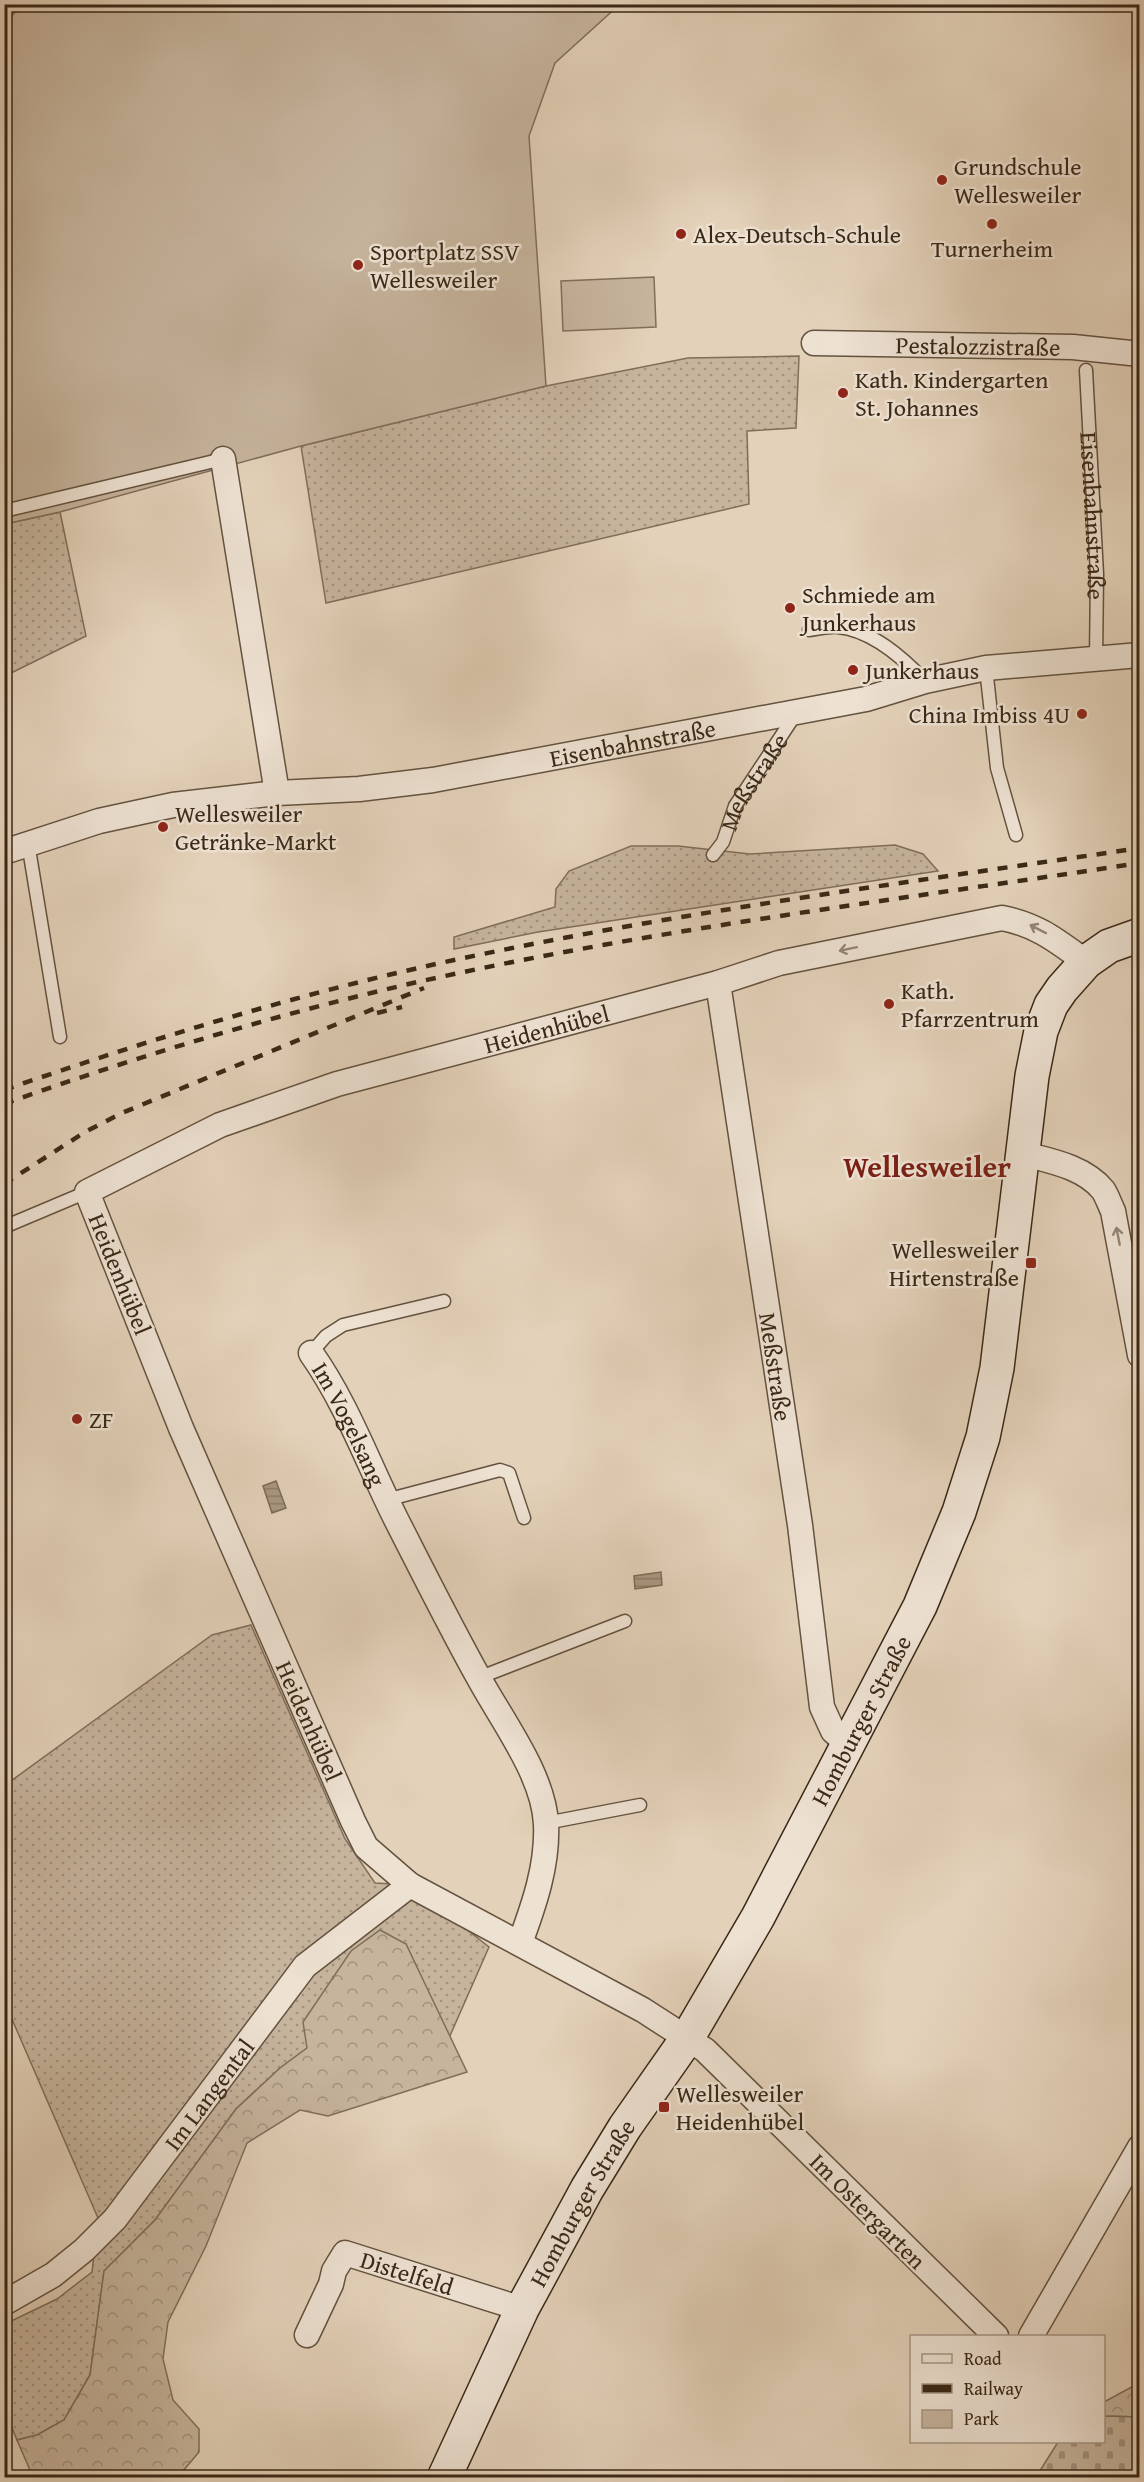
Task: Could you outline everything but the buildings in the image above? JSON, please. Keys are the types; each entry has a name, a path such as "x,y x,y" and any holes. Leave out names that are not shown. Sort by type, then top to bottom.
{"main road":[{"name":"Homburger Straße","path":"444,2478 522,2309 592,2180 625,2127 688,2037 758,1917 920,1605 959,1512 983,1437 997,1368 1032,1076 1041,1031 1051,1005 1086,962 1109,946 1140,935"}],"street":[{"name":"Pestalozzistraße","path":"814,343 1073,347 1140,354"},
{"path":"223,459 277,793"},
{"name":"Eisenbahnstraße","path":"4,852 99,821 173,805 277,793 359,789 433,780 866,699 925,681 986,668 1140,655"},
{"name":"Heidenhübel","path":"688,2037 643,2010 410,1885 366,1847 181,1428 87,1192 220,1125 337,1084 718,982 778,963 1002,918 1023,922 1044,932 1086,962"},
{"name":"Meßstraße","path":"718,982 800,1525 822,1707 833,1731 849,1745"},
{"path":"1024,1154 1061,1164 1086,1175 1103,1190 1113,1211 1140,1355"},
{"name":"Im Vogelsang","path":"312,1353 346,1410 386,1500 478,1678 531,1771 540,1796 546,1823 543,1869 534,1905 520,1943"},
{"name":"Im Langental","path":"4,2302 53,2275 84,2250 115,2219 305,1966 410,1885"},
{"name":"Im Ostergarten","path":"688,2037 705,2050 994,2335"},
{"path":"1032,2335 1140,2147"},
{"name":"Distelfeld","path":"307,2335 331,2284 334,2271 345,2253 522,2309"}],"lane":[{"name":"Eisenbahnstraße","path":"1086,370 1097,574 1096,660"},
{"path":"4,512 223,459"},
{"path":"809,630 837,627 860,632 903,658 925,681"},
{"path":"986,668 997,768 1016,835"},
{"name":"Meßstraße","path":"713,855 723,842 735,806 798,711"},
{"path":"28,843 60,1037"},
{"path":"4,1227 87,1192"},
{"name":"Im Vogelsang","path":"312,1353 326,1336 343,1325 444,1301"},
{"name":"Im Vogelsang","path":"386,1500 500,1470 509,1473 514,1482 524,1518"},
{"path":"478,1678 626,1621"},
{"path":"546,1823 640,1805"}],"green space":[{"path":"4,5 619,5 555,63 529,136 546,386 301,446 60,512 5,524"},
{"path":"654,277 656,327 563,331 561,281"},
{"path":"799,356 796,428 747,431 749,504 326,603 301,446 546,386 688,358"},
{"path":"60,512 86,636 5,676 5,524"},
{"path":"895,845 923,854 938,871 538,932 454,949 454,937 555,907 556,889 569,871 631,846 678,846 750,854"},
{"path":"251,1625 345,1839 375,1883 410,1885 489,1947 449,2038 406,1944 307,2048 280,2068 236,2109 155,2220 104,2271 90,2375 64,2420 37,2435 17,2440 5,2411 5,2324 57,2299 92,2272 98,2218 5,2003 4,1786 212,1635"},
{"path":"380,1930 406,1944 467,2072 328,2116 300,2110 247,2143 206,2246 168,2322 163,2359 173,2400 199,2429 199,2452 178,2477 33,2477 17,2440 37,2435 64,2420 90,2375 104,2271 155,2220 236,2109 280,2068 307,2048 303,2022 351,1951"},
{"path":"1139,2383 1139,2417 1105,2416 1105,2401"},
{"path":"1105,2416 1139,2417 1139,2477 1036,2477 1057,2443 1105,2443"}],"shaded area":[{"path":"4,5 22,5 5,23"},
{"path":"276,1481 286,1508 272,1513 263,1486"},
{"path":"661,1572 662,1585 635,1589 634,1576"}],"railway":[{"path":"4,1090 230,1017 344,986 459,959 713,912 1140,848"},
{"path":"4,1104 156,1053 258,1023 413,983 684,931 1140,863"},
{"path":"4,1184 85,1132 122,1113 424,988"},
{"path":"377,1013 402,1007"}],"place":[{"name":"Grundschule Wellesweiler","path":"942,180"},
{"name":"Turnerheim","path":"992,224"},
{"name":"Alex-Deutsch-Schule","path":"681,234"},
{"name":"Sportplatz SSV Wellesweiler","path":"358,265"},
{"name":"Kath. Kindergarten St. Johannes","path":"843,393"},
{"name":"Schmiede am Junkerhaus","path":"790,608"},
{"name":"Junkerhaus","path":"853,670"},
{"name":"China Imbiss 4U","path":"1082,714"},
{"name":"Wellesweiler Getränke-Markt","path":"163,827"},
{"name":"Kath. Pfarrzentrum","path":"889,1004"},
{"name":"Wellesweiler Hirtenstraße","path":"1031,1263"},
{"name":"ZF","path":"77,1419"},
{"name":"Wellesweiler Heidenhübel","path":"664,2107"}],"district":[{"name":"Wellesweiler","path":"927,1166"}]}
